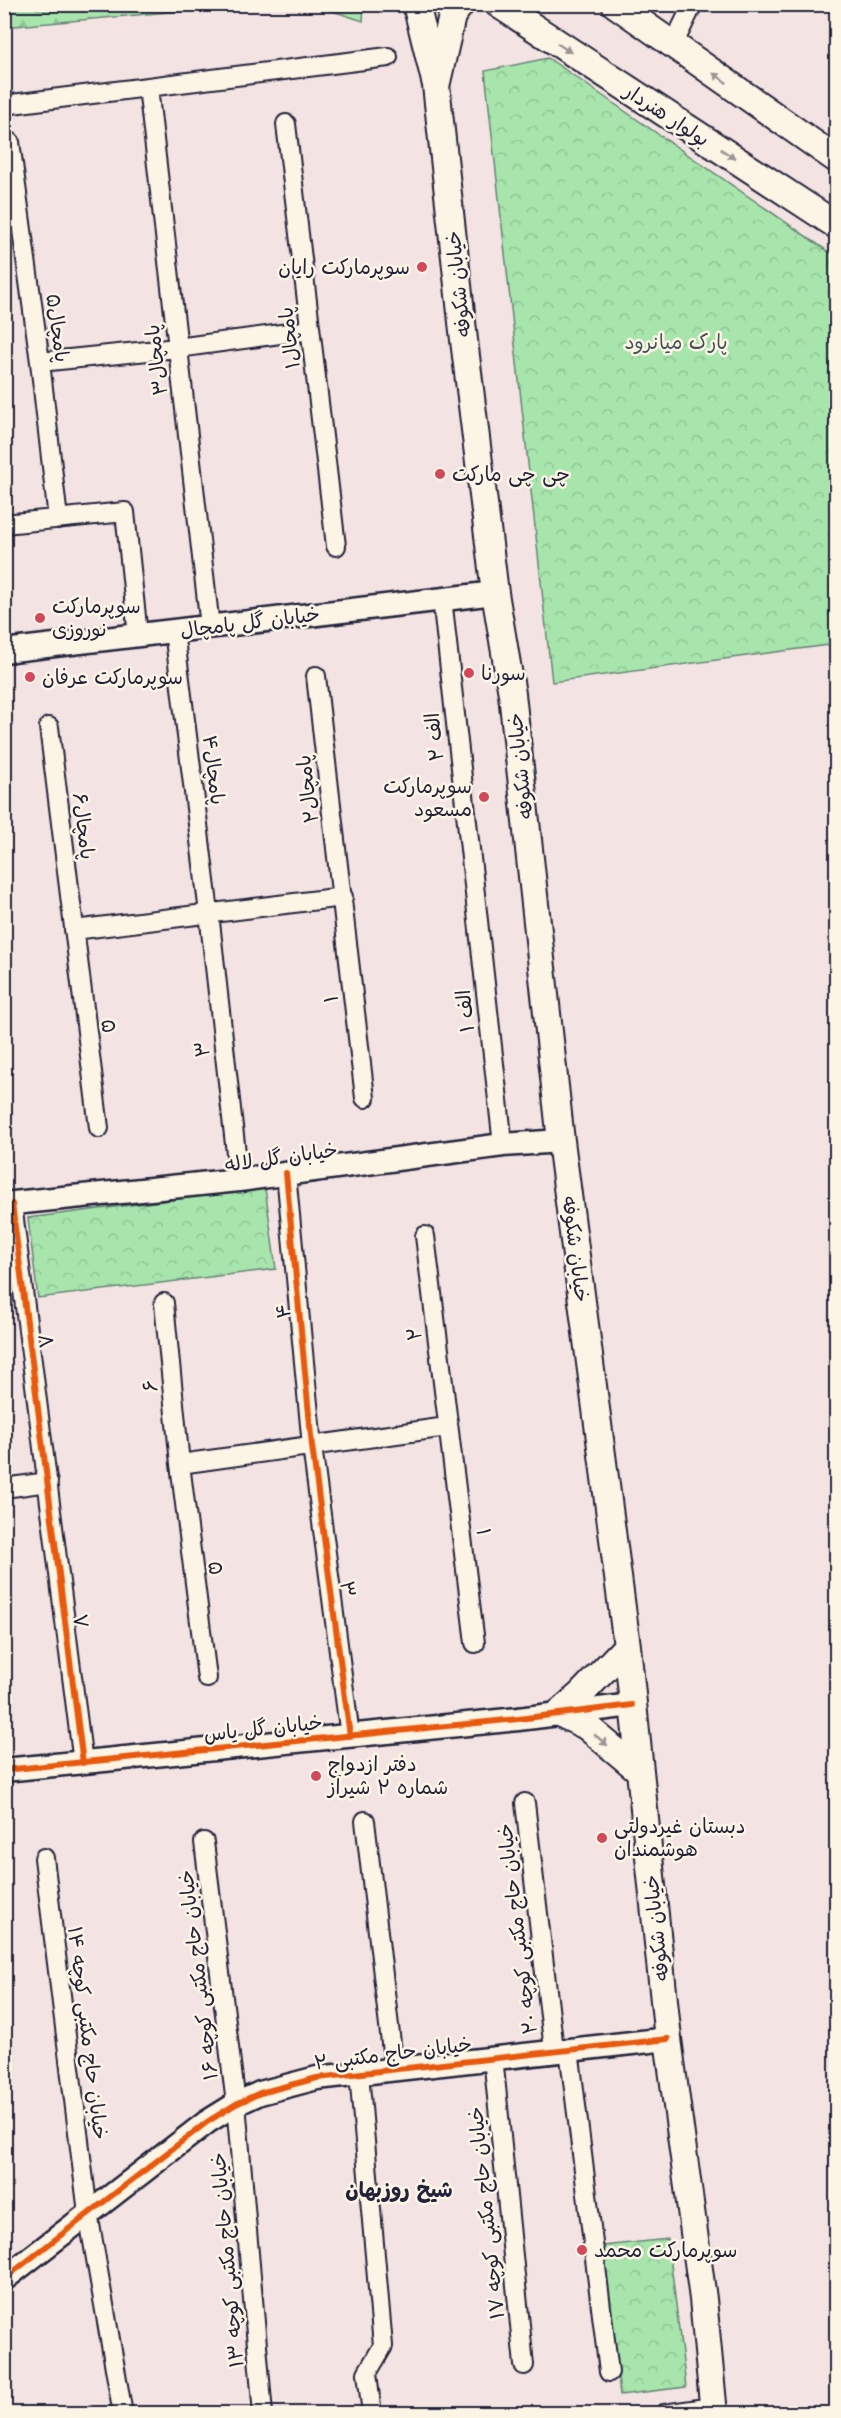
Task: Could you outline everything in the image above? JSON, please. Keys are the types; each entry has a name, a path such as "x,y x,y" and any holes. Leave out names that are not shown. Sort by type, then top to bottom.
{"main road":[{"name":"خیابان شکوفه","path":"416,4 436,85 495,593 512,694 561,1140 627,1646 668,2039 703,2299 714,2410"},
{"name":"خیابان شکوفه","path":"436,85 452,16 460,4"},
{"name":"بولوار هنردار","path":"498,4 837,225"},
{"path":"526,4 537,31"},
{"path":"615,4 837,159"},
{"path":"627,1646 588,1687 559,1713 586,1726 640,1771"}],"street":[{"path":"672,45 693,4"},
{"path":"4,105 388,57"},
{"name":"پامچال۳","path":"148,87 210,627"},
{"name":"پامچال۱","path":"286,124 336,546"},
{"name":"پامچال۵","path":"10,142 40,362 58,519"},
{"path":"40,362 177,348 310,330"},
{"path":"4,524 125,512 138,636"},
{"name":"خیابان گل پامچال","path":"4,651 495,593"},
{"name":"۲ الف","path":"441,598 472,872"},
{"name":"پامچال۴","path":"174,632 209,913"},
{"name":"پامچال۲","path":"316,676 342,897"},
{"name":"پامچال۶","path":"49,727 74,930"},
{"name":"۱ الف","path":"472,872 502,1145"},
{"path":"74,930 342,897"},
{"name":"۱","path":"342,897 365,1098"},
{"name":"۳","path":"209,913 239,1180"},
{"name":"۵","path":"74,930 99,1128"},
{"name":"خیابان گل لاله","path":"8,1204 239,1180 502,1145 561,1140"},
{"name":"۴","path":"286,1173 312,1446"},
{"name":"۸","path":"8,1204 48,1482"},
{"name":"۲","path":"425,1236 447,1427"},
{"name":"۶","path":"164,1303 180,1464"},
{"path":"180,1464 447,1427"},
{"name":"۱","path":"447,1427 475,1643"},
{"name":"۳","path":"312,1446 350,1736"},
{"name":"۵","path":"180,1464 207,1678"},
{"path":"4,1488 48,1482"},
{"name":"۷","path":"48,1482 82,1763"},
{"name":"خیابان گل یاس","path":"4,1770 350,1736 632,1705"},
{"name":"خیابان حاج مکتبی کوچه ۲۰","path":"525,1803 609,2372"},
{"path":"365,1821 394,2069"},
{"name":"خیابان حاج مکتبی کوچه ۱۶","path":"204,1842 236,2104"},
{"name":"خیابان حاج مکتبی کوچه ۱۴","path":"44,1858 88,2213 123,2414"},
{"name":"خیابان حاج مکتبی ۲","path":"4,2279 207,2122 236,2104 260,2093 317,2078 668,2039"},
{"name":"خیابان حاج مکتبی کوچه ۱۷","path":"493,2057 524,2365"},
{"path":"359,2073 383,2346 367,2373 372,2414"},
{"name":"خیابان حاج مکتبی کوچه ۱۳","path":"236,2104 262,2414"},
{"path":"664,2414 714,2410"}],"green space":[{"path":"5,4 246,4 246,5 5,27"},
{"path":"314,5 364,5 363,21"},
{"name":"پارک میانرود","path":"548,58 836,257 836,644 552,682 485,71"},
{"path":"265,1188 276,1269 38,1298 28,1218"},
{"path":"668,2239 686,2387 620,2395 603,2246"}],"cycle path":[{"path":"286,1173 312,1446 350,1736"},
{"path":"12,1204 83,1763"},
{"path":"4,1770 518,1719 632,1705"},
{"path":"4,2279 207,2122 236,2104 260,2093 317,2078 668,2039"}],"place":[{"name":"سوپرمارکت رایان","path":"422,267"},
{"name":"چی چی مارکت","path":"440,474"},
{"name":"سوپرمارکت نوروزی","path":"40,618"},
{"name":"سورنا","path":"469,673"},
{"name":"سوپرمارکت عرفان","path":"30,677"},
{"name":"سوپرمارکت مسعود","path":"484,797"},
{"name":"دفتر ازدواج شماره ۲ شیراز","path":"316,1776"},
{"name":"دبستان غیردولتی هوشمندان","path":"602,1838"},
{"name":"سوپرمارکت محمد","path":"582,2250"}],"district":[{"name":"شیخ روزبهان","path":"399,2190"}]}
